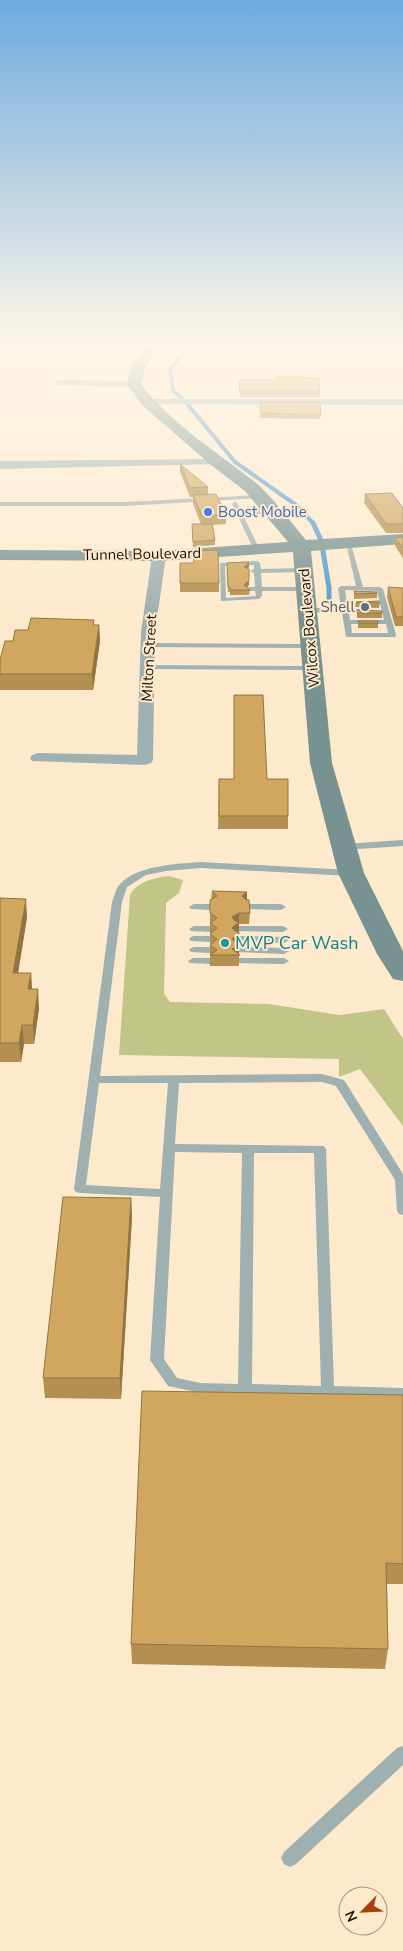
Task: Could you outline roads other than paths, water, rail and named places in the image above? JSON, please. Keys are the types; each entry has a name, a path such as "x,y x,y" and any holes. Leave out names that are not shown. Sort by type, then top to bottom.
{"main road":[{"name":"Wilcox Boulevard","path":"187,436 217,462 251,487 302,547 322,763 351,873 397,954 403,973"},
{"name":"Tunnel Boulevard","path":"0,555 230,558 257,550 403,539"}],"street":[{"path":"0,465 217,462"},
{"name":"Milton Street","path":"38,758 145,760 148,645 159,556"}],"lane":[{"path":"0,504 125,504 259,497"},
{"path":"234,504 257,550"},
{"path":"239,513 270,511"},
{"path":"348,544 360,589"},
{"path":"230,558 257,563 258,571 257,598 223,600 226,589 226,572 222,564 230,558"},
{"path":"249,571 258,571 306,590 346,611 386,612"},
{"path":"249,585 306,590"},
{"path":"341,588 360,589 380,589 392,635 349,635 341,588"},
{"path":"344,602 355,602"},
{"path":"374,602 384,602"},
{"path":"347,622 389,622"},
{"path":"148,645 312,657"},
{"path":"147,667 312,657"},
{"path":"344,847 403,843"},
{"path":"166,1192 80,1189 117,902 124,886 143,873 166,868 201,865 351,873"},
{"path":"194,907 210,907"},
{"path":"249,907 281,907"},
{"path":"194,934 210,934"},
{"path":"239,934 284,934"},
{"path":"193,955 210,956"},
{"path":"239,956 284,956"},
{"path":"94,1080 322,1078 340,1083 400,1180 403,1211"},
{"path":"174,1079 157,1360 173,1382 201,1388 403,1393"},
{"path":"170,1148 320,1149 328,1392"},
{"path":"245,1389 248,1149"},
{"path":"290,1858 403,1754"}],"waterway":[{"path":"214,436 235,462 296,505 314,524"},
{"path":"313,523 321,540"},
{"path":"323,551 329,588 329,606"}],"place":[{"name":"Boost Mobile","path":"208,512"},
{"name":"Shell","path":"365,607"},
{"name":"MVP Car Wash","path":"225,943"}]}
